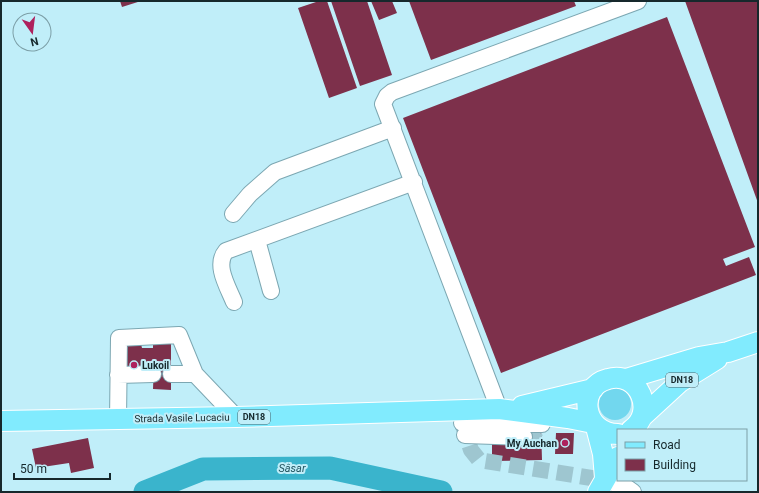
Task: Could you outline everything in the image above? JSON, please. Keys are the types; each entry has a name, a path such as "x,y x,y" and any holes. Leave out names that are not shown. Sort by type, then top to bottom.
{"main road":[{"name":"DN18","path":"593,389 608,379 626,379 699,358 728,352 758,342"},
{"name":"DN18","path":"632,428 680,382 728,352"},
{"path":"626,379 640,391 644,403 632,428"},
{"name":"Strada Vasile Lucaciu","path":"1,421 118,420 503,409 593,389"},
{"path":"593,389 587,406 595,425 603,454 602,485"},
{"name":"Strada Vasile Lucaciu","path":"503,409 545,422 595,425"},
{"name":"DN18","path":"595,425 606,433 617,431"},
{"path":"602,485 617,459"}],"lane":[{"path":"503,409 394,128 383,104 387,96 392,92 638,1"},
{"path":"233,214 250,194 275,172 394,128"},
{"path":"234,302 221,267 221,257 226,251 414,182"},
{"path":"257,240 271,291"},
{"path":"118,420 119,338 179,335 195,374 236,417"},
{"path":"118,375 153,374"},
{"path":"171,374 195,374"},
{"path":"524,437 464,429 545,422"},
{"path":"637,481 641,492"},
{"path":"602,485 626,487 633,492"}],"shaded area":[{"path":"615,388 621,389 628,395 631,404 630,410 624,417 615,420 609,419 602,413 599,404 600,398 606,391"}],"building":[{"path":"120,1 141,1 122,7"},
{"path":"319,1 327,1 357,88 329,98 298,8"},
{"path":"331,1 367,1 392,75 360,86"},
{"path":"371,1 392,1 397,13 379,20"},
{"path":"409,1 574,1 576,6 431,60"},
{"path":"685,1 758,1 758,203"},
{"path":"667,17 755,247 723,259 726,266 749,257 756,275 501,373 403,118"},
{"name":"Lukoil","path":"153,341 171,341 171,390 153,389 154,363 143,362 143,367 125,367 125,344 141,344 142,348 153,348"},
{"path":"541,426 542,460 492,461 492,444 523,427"},
{"name":"My Auchan","path":"556,433 574,433 573,454 555,454"},
{"path":"88,438 94,468 71,473 69,463 36,468 32,449"}],"waterway":[{"name":"Săsar","path":"145,492 203,469 330,468 441,492"}],"tunnel":[{"path":"462,423 471,450 479,460 604,480"},
{"path":"524,437 531,437 540,426"}],"place":[{"name":"Lukoil","path":"134,365"},
{"name":"My Auchan","path":"565,443"}]}
